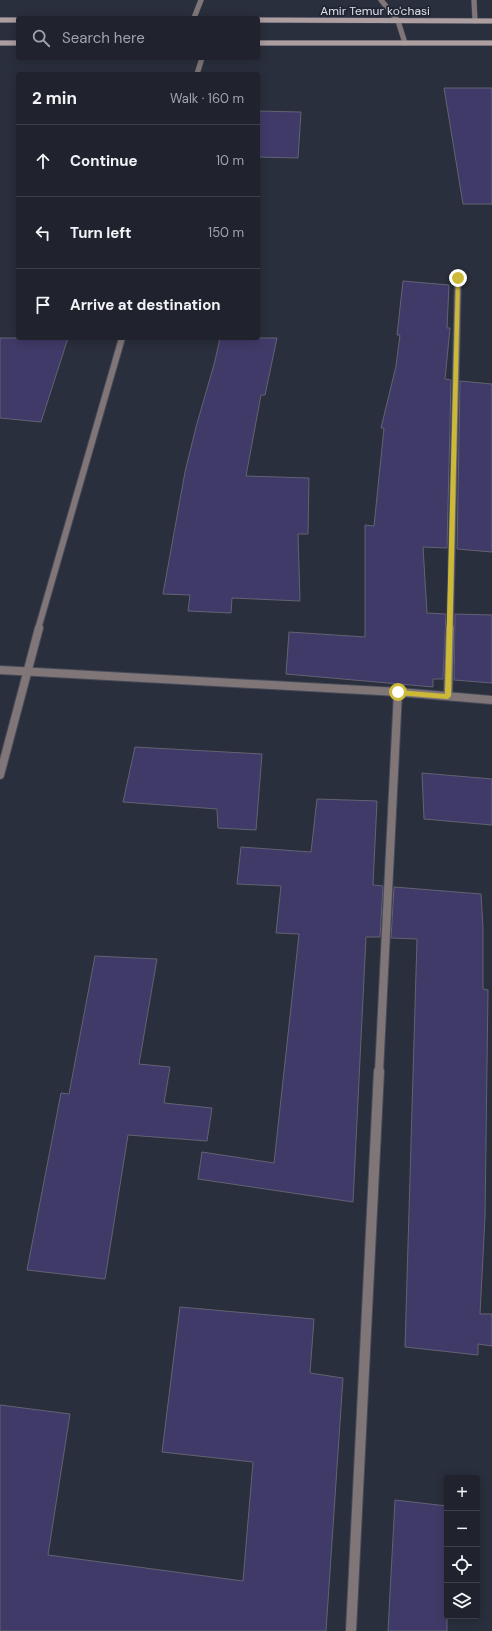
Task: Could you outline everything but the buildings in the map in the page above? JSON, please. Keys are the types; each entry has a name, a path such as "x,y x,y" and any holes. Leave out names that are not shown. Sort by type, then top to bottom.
{"main road":[{"path":"0,20 16,20"},
{"name":"Amir Temur ko'chasi","path":"260,20 492,21"},
{"path":"0,43 16,43"},
{"path":"260,43 492,43"}],"street":[{"path":"195,16 201,0"},
{"path":"381,0 398,21 404,43"},
{"path":"474,0 475,21"},
{"path":"198,72 201,60"},
{"path":"448,696 458,278"},
{"path":"0,775 26,671 121,340"},
{"path":"0,670 398,692 492,700"},
{"path":"351,1631 398,692"}],"route":[{"path":"398,692 448,696 458,278"}]}
